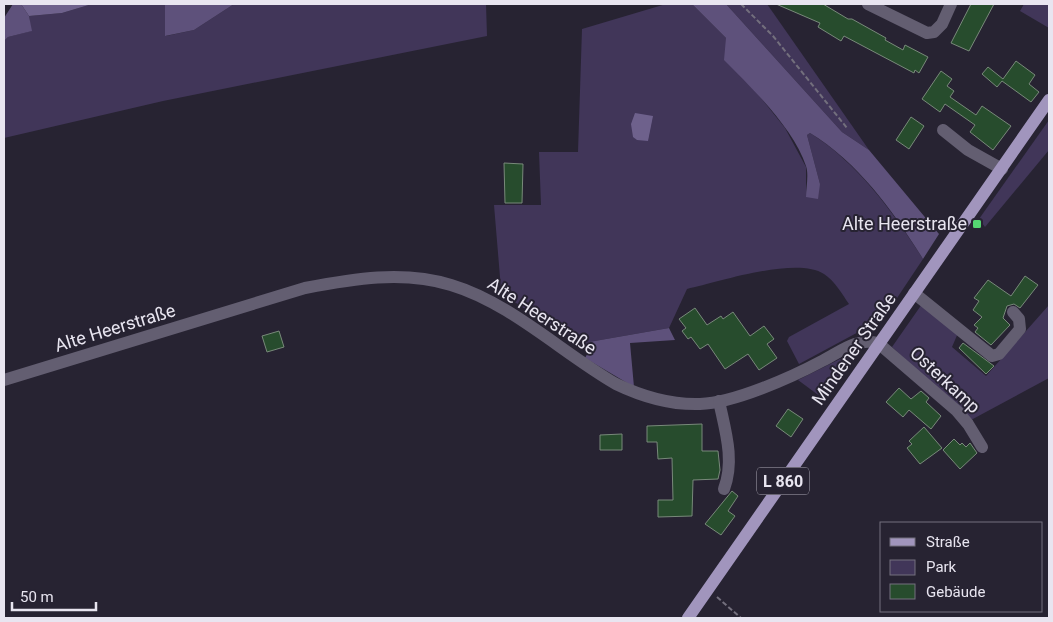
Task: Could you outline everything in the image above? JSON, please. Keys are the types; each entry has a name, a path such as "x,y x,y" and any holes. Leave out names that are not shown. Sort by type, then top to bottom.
{"main road":[{"name":"Mindener Straße","path":"688,618 1049,100"}],"street":[{"path":"868,4 927,33 934,32 942,24 952,4"},
{"path":"943,130 968,150 1002,169"},
{"name":"Alte Heerstraße","path":"4,380 305,288 345,280 402,277 427,279 472,292 495,304 598,374 637,394 679,404 702,404 754,390 797,373 856,343 868,340 878,343"},
{"path":"914,294 992,356 999,354 1020,328 1019,319 1013,312"},
{"name":"Osterkamp","path":"878,343 957,411 968,424 982,447"},
{"path":"719,400 729,450 729,467 724,489"}],"path":[{"path":"741,4 773,36 847,128"},
{"path":"708,589 741,618"}],"green space":[{"path":"92,4 165,4 166,36 194,30 234,4 486,4 487,36 163,101 4,138 4,41 8,37 31,31 29,16 62,13"},
{"path":"666,4 692,4 726,38 757,93 785,128 806,167 806,197 820,184 807,135 810,133 844,159 859,174 887,206 911,241 923,259 881,322 864,329 799,364 787,341 789,337 849,304 835,284 824,274 811,269 777,269 737,276 687,289 669,328 589,342 589,351 510,299 501,289 494,205 541,205 539,152 578,152 582,29"},
{"path":"726,4 767,4 869,150 842,132"},
{"path":"1024,4 1049,4 1049,28 1020,11"},
{"path":"1049,120 1049,150 985,227 979,219"},
{"path":"922,304 958,333 952,347 986,376 1049,305 1049,378 971,420 892,347"},
{"path":"850,354 853,357 825,400 798,380"}],"shaded area":[{"path":"13,4 21,4 29,16 32,31 8,37 4,41 4,18"},
{"path":"21,4 92,4 62,13 29,16"},
{"path":"165,4 234,4 194,30 165,36"},
{"path":"692,4 726,4 842,132 869,150 939,234 923,259 874,189 844,158 810,133 807,135 820,184 818,199 806,197 807,170 792,138 771,109 724,60 726,38"},
{"path":"635,113 653,116 648,141 637,140 633,137 631,124"},
{"path":"669,328 675,340 630,343 634,387 585,358 589,351 589,342"}],"building":[{"path":"776,4 823,4 886,38 885,40 903,50 905,45 928,57 919,73 915,70 914,73 844,36 841,41 818,27 820,23"},
{"path":"971,4 994,4 969,51 951,43"},
{"path":"1016,61 1035,75 1029,84 1039,92 1031,102 1002,81 997,87 982,74 988,67 1003,79"},
{"path":"941,71 952,79 947,86 954,91 950,97 976,115 982,106 1011,126 993,150 970,132 975,125 945,104 940,112 922,99"},
{"path":"911,117 924,126 909,149 896,140"},
{"path":"504,163 523,164 522,203 505,203"},
{"path":"1025,276 1038,285 1020,308 1014,304 1007,306 1003,318 1010,325 991,345 975,332 978,328 974,325 982,317 973,310 979,301 974,298 988,280 1011,296"},
{"path":"695,308 707,325 721,316 723,319 733,312 750,336 764,326 774,339 767,344 777,358 759,370 748,354 725,369 708,344 700,349 691,337 688,339 682,331 686,328 679,319"},
{"path":"279,331 284,347 267,352 262,336"},
{"path":"963,343 994,366 986,374 959,348"},
{"path":"899,388 911,399 921,391 929,398 926,402 941,416 931,429 909,410 903,417 886,402"},
{"path":"788,409 803,419 791,437 776,426"},
{"path":"702,424 702,451 718,451 720,470 718,479 693,480 692,516 658,517 658,500 673,500 672,458 658,459 657,442 647,442 647,426"},
{"path":"924,427 942,448 920,464 907,448 912,444 909,441"},
{"path":"622,434 622,450 600,450 600,435"},
{"path":"954,439 960,445 962,443 966,447 970,443 977,453 960,469 943,450"},
{"path":"732,491 738,496 728,511 735,516 721,535 705,524"}],"place":[{"name":"Alte Heerstraße","path":"977,224"}]}
